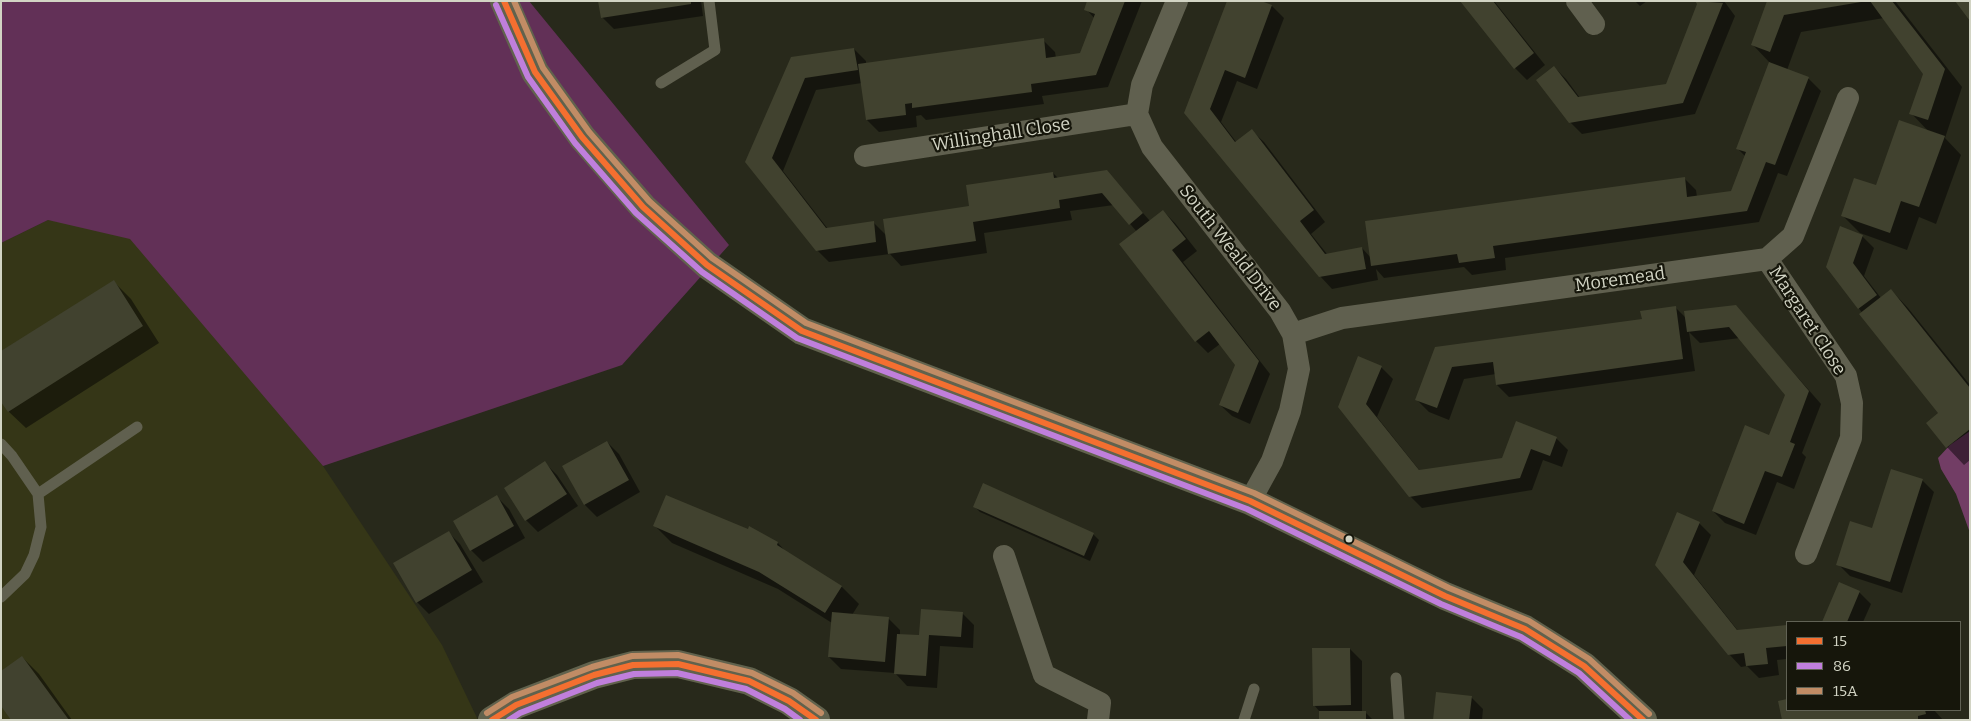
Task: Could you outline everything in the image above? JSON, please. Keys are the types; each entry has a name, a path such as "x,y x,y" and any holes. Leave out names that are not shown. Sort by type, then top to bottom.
{"street":[{"path":"504,1 535,72 582,137 643,207 707,265 802,331 1250,501 1445,596 1525,629 1584,666 1643,720"},
{"path":"1137,114 1142,85 1176,1"},
{"path":"1577,1 1594,24"},
{"path":"1767,259 1792,236 1848,98"},
{"name":"South Weald Drive","path":"1137,114 1152,147 1280,311 1293,334 1299,369 1290,411 1272,461 1250,501"},
{"name":"Willinghall Close","path":"865,156 1137,114"},
{"name":"Moremead","path":"1293,334 1342,318 1767,259"},
{"name":"Margaret Close","path":"1767,259 1846,376 1852,403 1851,438 1806,554"},
{"path":"1004,556 1044,676 1100,703 1098,720"},
{"path":"492,720 516,706 594,674 632,665 678,664 749,681 789,701 816,720"}],"lane":[{"path":"661,83 715,50 709,1"},
{"path":"38,494 137,427"},
{"path":"1,444 12,456 38,494 41,527 34,555 25,574 1,598"},
{"path":"1396,678 1399,720"},
{"path":"1244,720 1254,689"}],"shaded area":[{"path":"1,1 529,1 729,245 622,365 323,466 130,239 48,220 1,243"},
{"path":"48,220 129,232 323,466 442,645 478,720 1,720 1,243"},
{"path":"1970,431 1970,533 1956,494 1941,469 1938,458 1950,445"}],"building":[{"path":"598,1 691,1 691,4 601,18"},
{"path":"1087,1 1125,1 1096,75 1031,84 1032,92 912,108 912,103 905,104 906,115 866,120 858,64 1044,38 1046,58 1080,53 1095,14 1084,10"},
{"path":"1227,1 1261,1 1272,5 1245,78 1225,70 1210,109 1235,142 1252,129 1314,210 1300,221 1325,254 1362,247 1366,269 1319,277 1184,113"},
{"path":"1460,1 1493,1 1534,53 1514,69"},
{"path":"1695,1 1723,3 1683,103 1569,123 1536,80 1554,66 1578,97 1666,84 1697,4"},
{"path":"1767,1 1861,2 1784,15 1770,52 1751,45"},
{"path":"1870,1 1892,1 1945,69 1928,120 1909,114 1923,74"},
{"path":"1955,1 1970,1 1970,21"},
{"path":"854,48 858,70 805,78 772,158 826,228 874,221 876,242 816,251 745,162 791,57"},
{"path":"1769,62 1809,77 1775,165 1766,162 1747,211 1493,246 1495,258 1459,263 1457,254 1371,266 1365,221 1685,177 1687,197 1731,191 1746,152 1736,149"},
{"path":"1899,120 1945,136 1919,207 1901,201 1890,233 1841,216 1854,178 1876,185"},
{"path":"1107,170 1143,213 1129,225 1102,193 1059,200 1060,208 973,222 976,241 888,254 883,219 969,206 966,185 1053,172 1054,178"},
{"path":"1163,210 1186,239 1172,250 1259,361 1238,413 1219,405 1235,365 1209,331 1195,342 1119,244"},
{"path":"1840,226 1863,235 1853,263 1877,295 1858,309 1826,267"},
{"path":"114,280 143,326 8,412 1,402 1,351"},
{"path":"1891,289 1970,388 1970,429 1946,448 1926,423 1938,413 1859,314"},
{"path":"1736,305 1809,391 1790,442 1795,444 1782,477 1765,471 1744,524 1712,511 1745,425 1769,435 1785,395 1729,327 1687,332 1684,311"},
{"path":"1676,306 1683,359 1496,385 1493,362 1452,367 1437,408 1415,400 1435,347 1642,319 1640,311"},
{"path":"1358,356 1382,366 1366,404 1419,470 1502,458 1516,421 1557,437 1550,456 1531,449 1520,478 1409,497 1338,407"},
{"path":"607,441 629,480 584,505 562,466"},
{"path":"545,461 567,494 525,521 504,488"},
{"path":"1891,469 1923,479 1890,582 1836,565 1850,521 1872,528"},
{"path":"983,483 1094,533 1084,556 973,507"},
{"path":"497,495 514,526 470,551 453,521"},
{"path":"666,495 748,529 749,526 778,542 777,545 842,586 825,613 759,572 653,526"},
{"path":"1677,512 1700,522 1683,562 1737,630 1786,625 1786,646 1766,648 1768,664 1746,666 1744,653 1728,655 1655,565"},
{"path":"449,531 472,570 416,603 393,563"},
{"path":"1839,582 1860,591 1847,621 1822,621"},
{"path":"921,609 963,612 961,637 929,635 926,676 894,674 897,634 919,635"},
{"path":"832,612 889,617 885,662 828,657"},
{"path":"1312,648 1350,648 1351,705 1313,706"},
{"path":"22,656 69,720 11,720 1,706 1,671"},
{"path":"1436,692 1472,696 1469,720 1433,720"},
{"path":"1786,699 1786,711 1925,711 1926,714 1918,716 1918,720 1782,720 1778,701"},
{"path":"1319,711 1366,711 1366,720 1319,720"}],"transit line":[{"name":"15","path":"504,1 535,72 582,137 643,207 707,265 802,331 1250,501 1445,596 1525,629 1584,666 1643,720"},
{"name":"15A","path":"514,1 543,68 589,132 649,201 712,258 806,323 1254,493 1449,588 1529,621 1589,659 1649,714"},
{"name":"86","path":"496,5 528,77 575,143 636,213 702,272 797,338 1247,509 1441,604 1521,637 1579,673 1630,720"},
{"name":"15A","path":"487,713 512,697 592,667 632,656 678,655 752,673 793,693 821,713"},
{"name":"15","path":"492,720 516,705 594,675 633,665 678,664 749,681 789,701 816,720"},
{"name":"86","path":"509,720 520,713 597,683 634,674 677,673 746,689 785,709 800,720"}]}
